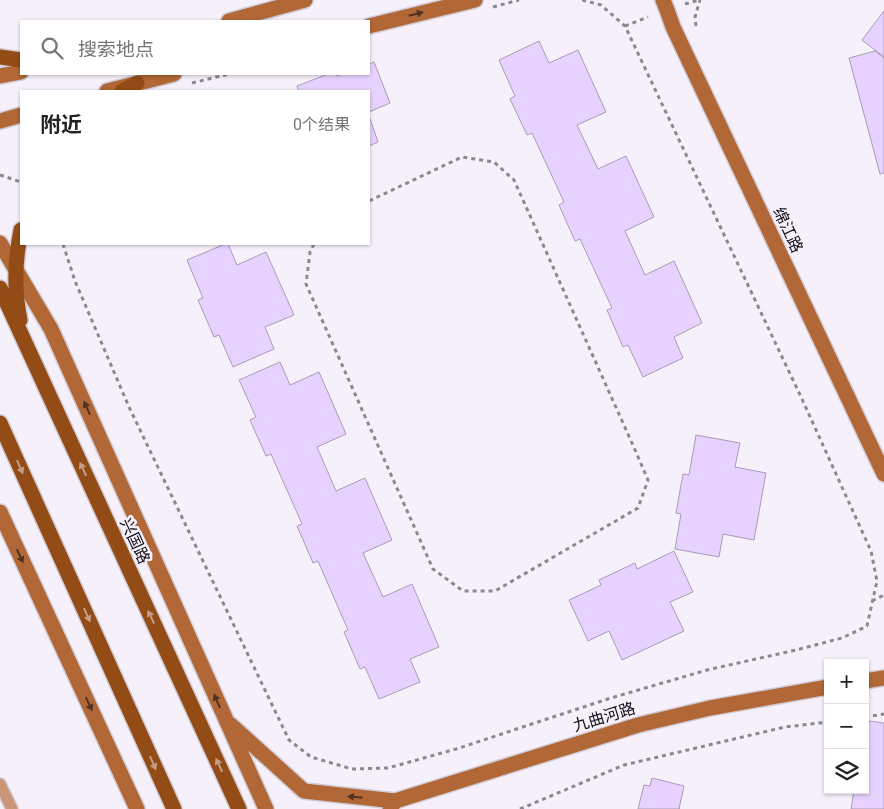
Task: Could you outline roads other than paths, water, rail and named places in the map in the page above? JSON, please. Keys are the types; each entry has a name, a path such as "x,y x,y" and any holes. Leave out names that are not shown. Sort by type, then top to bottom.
{"main road":[{"path":"0,57 20,60"},
{"path":"124,90 137,83"},
{"path":"20,236 16,260 16,289 19,318 26,346"},
{"name":"兴国路","path":"0,288 239,809"},
{"path":"0,423 174,809"}],"street":[{"path":"233,20 305,0"},
{"path":"370,26 475,0"},
{"name":"绵江路","path":"662,0 677,36 884,474"},
{"path":"0,76 20,72"},
{"path":"111,90 170,75"},
{"path":"0,121 20,115"},
{"path":"0,243 51,329 266,809"},
{"path":"0,512 137,809"},
{"path":"869,680 884,678"},
{"name":"九曲河路","path":"392,805 638,724 710,708 824,688"},
{"path":"226,721 304,791 392,805"}],"lane":[{"path":"0,784 12,809"}]}
